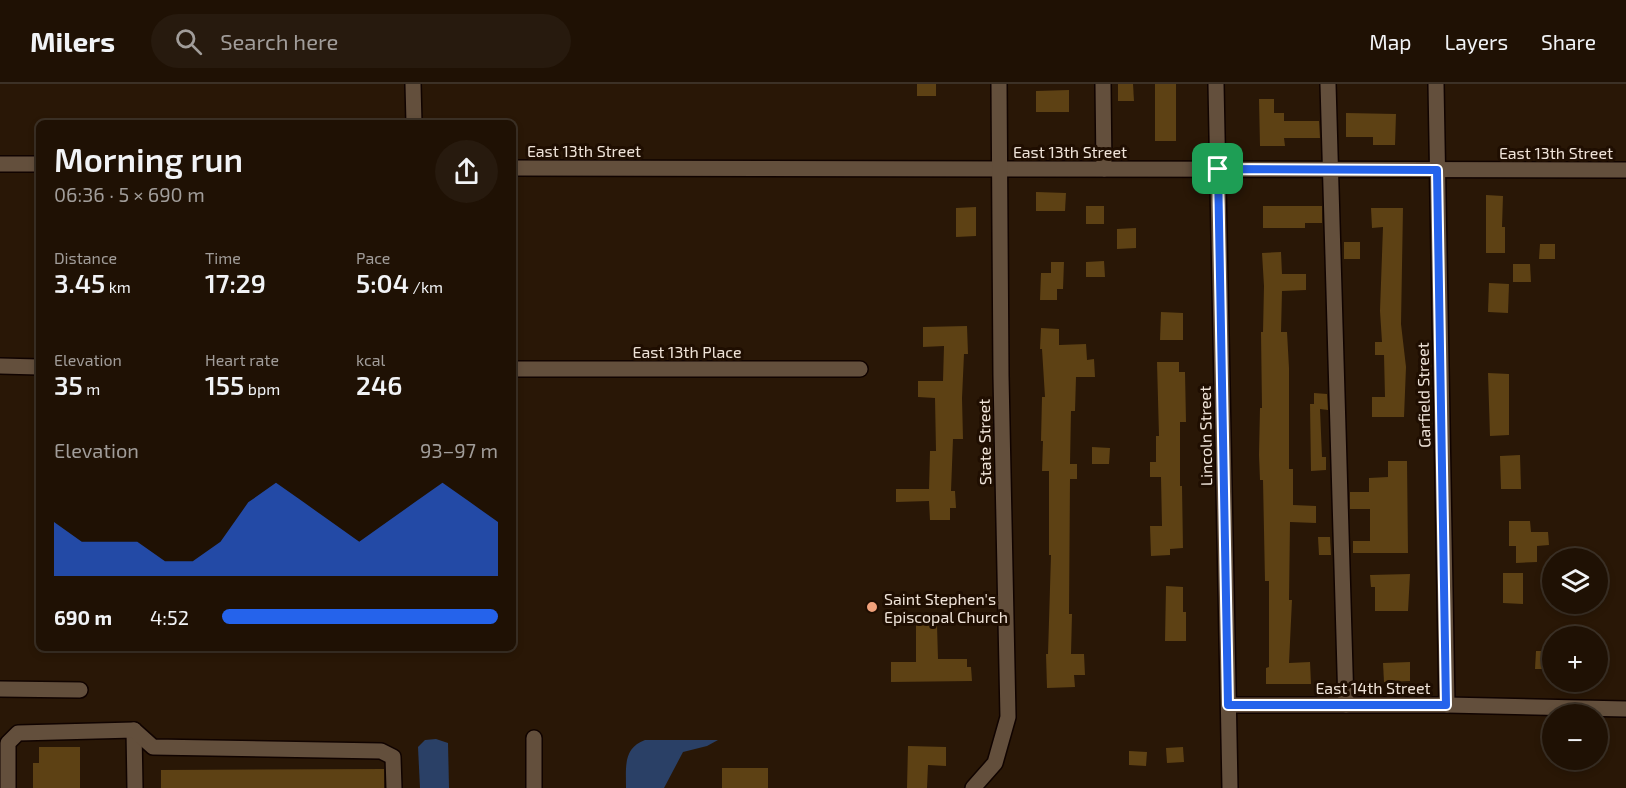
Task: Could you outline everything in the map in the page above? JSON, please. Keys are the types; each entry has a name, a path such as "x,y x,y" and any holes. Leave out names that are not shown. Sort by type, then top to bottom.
{"street":[{"path":"413,84 414,120"},
{"name":"State Street","path":"973,788 995,763 1008,717 1001,376 999,84"},
{"path":"1103,84 1104,169"},
{"name":"Lincoln Street","path":"1216,84 1230,788"},
{"path":"1328,84 1346,705"},
{"name":"Garfield Street","path":"1436,84 1446,705"},
{"path":"0,164 36,164"},
{"name":"East 13th Street","path":"516,168 1626,170"},
{"path":"0,366 36,367"},
{"name":"East 13th Place","path":"516,369 860,369"},
{"path":"0,689 80,690"},
{"name":"East 14th Street","path":"1228,705 1446,705 1626,709"},
{"path":"134,730 135,788"},
{"path":"8,788 8,743 18,733 134,730 153,747 381,751 393,757 394,788"},
{"path":"534,738 534,788"}],"water":[{"path":"436,739 448,743 449,788 420,788 418,747 425,740"},
{"path":"645,740 718,740 707,746 683,752 664,788 626,788 626,766 629,753 638,743"}],"building":[{"path":"917,84 936,84 936,96 917,96"},
{"path":"1118,84 1133,84 1134,101 1118,101"},
{"path":"1155,84 1176,84 1176,141 1155,141"},
{"path":"1069,90 1069,112 1036,112 1036,91"},
{"path":"1259,99 1274,99 1274,113 1284,113 1284,121 1319,121 1320,138 1284,138 1285,146 1260,146"},
{"path":"1346,113 1396,114 1395,145 1373,145 1373,137 1346,137"},
{"path":"1036,192 1066,193 1065,211 1036,211"},
{"path":"1486,195 1503,196 1502,227 1505,227 1505,253 1486,253"},
{"path":"1086,206 1104,206 1104,224 1086,224"},
{"path":"1263,206 1322,206 1322,223 1305,223 1305,228 1263,228"},
{"path":"976,207 976,236 956,237 956,208"},
{"path":"1371,208 1403,208 1401,324 1406,367 1404,417 1372,417 1372,397 1385,397 1384,355 1375,355 1375,342 1382,342 1380,311 1383,227 1372,228"},
{"path":"1136,228 1136,248 1117,249 1117,229"},
{"path":"1344,242 1360,242 1360,259 1344,259"},
{"path":"1540,244 1555,244 1555,259 1539,259"},
{"path":"1281,252 1282,274 1306,274 1306,290 1282,291 1281,332 1287,332 1289,469 1293,469 1293,505 1316,506 1316,523 1290,522 1289,600 1292,600 1289,663 1310,662 1311,684 1266,684 1266,668 1269,667 1269,581 1265,581 1263,480 1260,480 1259,455 1264,286 1262,253"},
{"path":"1104,261 1105,277 1086,277 1086,262"},
{"path":"1051,262 1064,262 1063,289 1057,289 1057,300 1040,300 1041,273 1051,273"},
{"path":"1513,264 1530,264 1531,282 1513,282"},
{"path":"1489,283 1509,284 1508,313 1488,312"},
{"path":"1161,312 1183,313 1183,340 1160,340"},
{"path":"967,326 968,354 964,354 962,398 963,439 953,439 951,491 955,491 956,508 950,508 950,520 930,520 929,501 896,502 896,489 929,489 930,451 936,451 935,398 918,397 918,381 943,381 944,346 923,347 923,327"},
{"path":"1041,328 1059,329 1059,345 1086,344 1087,360 1094,359 1095,377 1076,377 1075,411 1071,411 1070,464 1077,464 1077,479 1070,479 1071,654 1084,654 1085,675 1074,675 1075,687 1047,688 1046,654 1048,654 1051,555 1049,555 1049,471 1042,471 1042,397 1045,397 1042,349 1040,349"},
{"path":"1157,362 1179,362 1179,372 1185,372 1186,422 1180,422 1183,548 1170,549 1170,555 1151,556 1150,526 1162,526 1161,477 1150,477 1150,462 1156,462 1156,436 1159,436"},
{"path":"1488,373 1509,374 1509,435 1490,436"},
{"path":"1314,393 1327,394 1328,410 1320,409 1322,457 1326,457 1326,470 1311,471 1310,404 1314,404"},
{"path":"1092,447 1110,448 1109,464 1092,464"},
{"path":"1520,455 1521,489 1501,489 1500,456"},
{"path":"1388,461 1407,461 1408,553 1353,553 1353,541 1370,541 1370,509 1350,509 1350,492 1369,492 1369,478 1388,477"},
{"path":"1509,521 1530,521 1531,532 1548,532 1549,545 1537,546 1537,562 1516,563 1516,546 1509,546"},
{"path":"1318,537 1330,537 1331,555 1319,555"},
{"path":"1503,573 1523,573 1523,604 1503,603"},
{"path":"1410,574 1408,611 1375,611 1375,587 1371,587 1370,575"},
{"path":"1166,586 1183,587 1186,641 1165,641"},
{"path":"916,625 937,625 938,659 967,659 967,667 971,667 972,681 891,682 891,662 916,662"},
{"path":"1536,651 1542,651 1542,669 1535,669"},
{"path":"1410,662 1410,681 1384,682 1383,663"},
{"path":"908,746 946,747 946,766 928,765 927,788 907,788"},
{"path":"39,747 80,747 80,788 33,788 33,763 39,763"},
{"path":"1183,747 1184,762 1167,763 1166,748"},
{"path":"1129,751 1147,752 1146,766 1129,765"},
{"path":"722,768 768,768 768,788 722,788"},
{"path":"384,769 384,788 161,788 161,770"}],"place":[{"name":"Saint Stephen's Episcopal Church","path":"872,607"}],"route":[{"path":"1218,169 1437,170 1446,705 1228,705 1218,169"}]}
